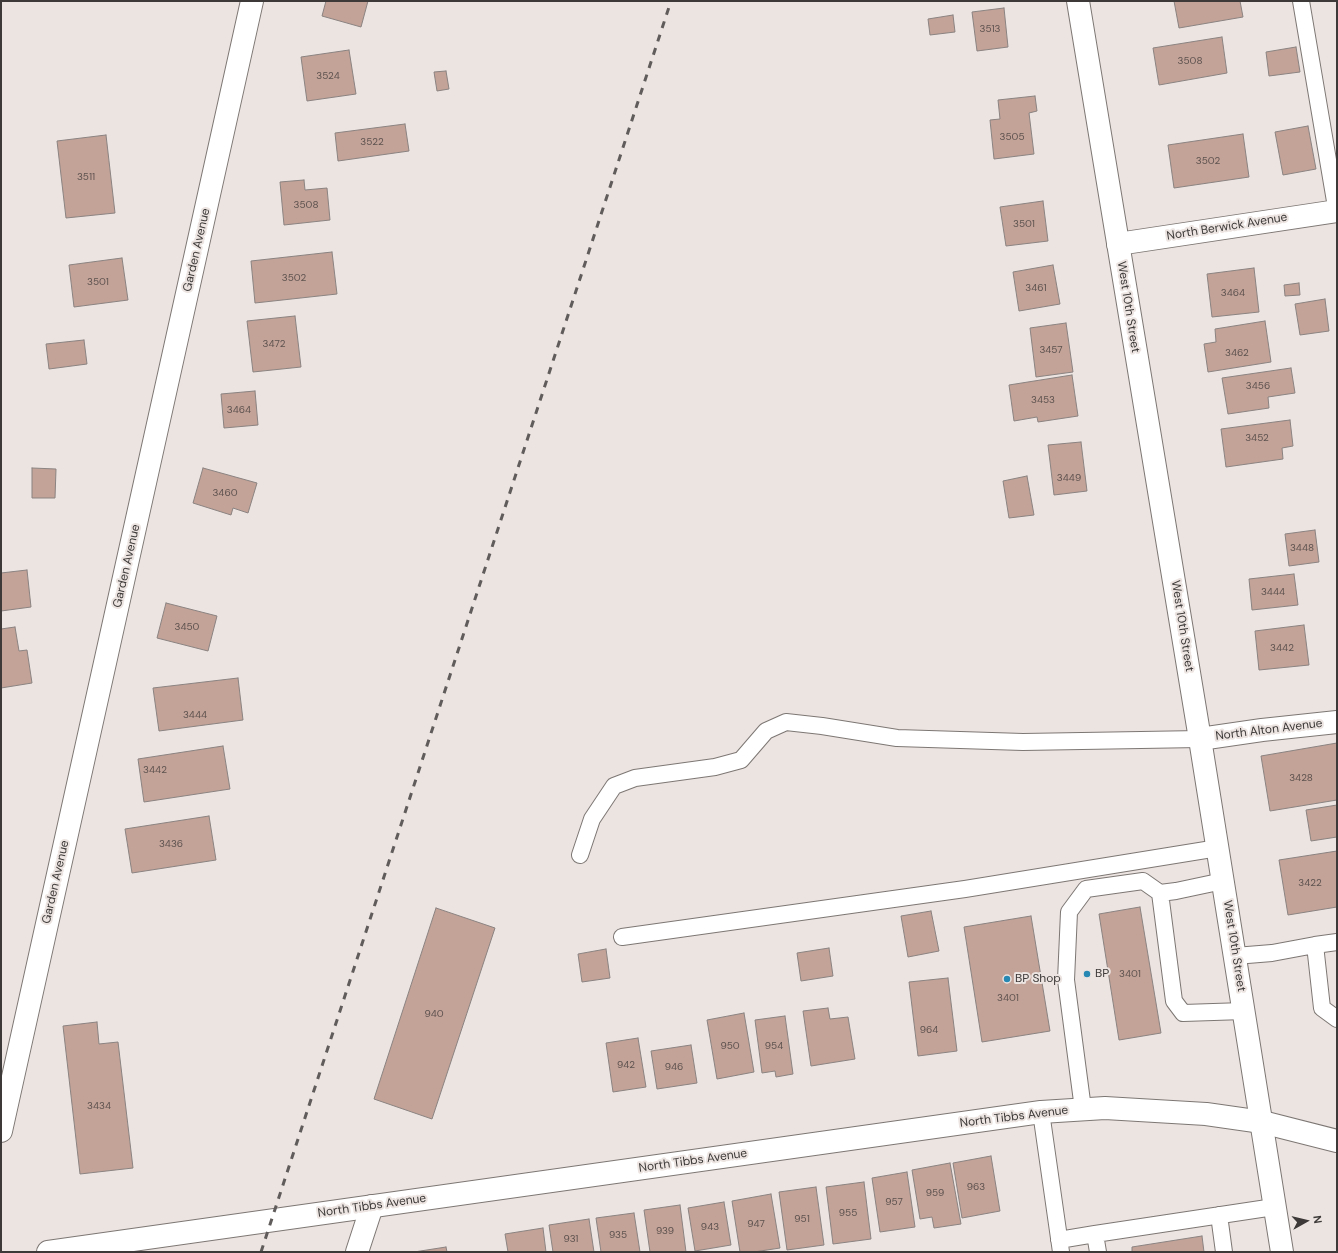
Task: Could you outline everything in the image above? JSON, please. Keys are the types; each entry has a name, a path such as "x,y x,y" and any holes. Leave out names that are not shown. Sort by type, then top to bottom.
{"street":[{"name":"Garden Avenue","path":"1,1131 252,1"},
{"name":"West 10th Street","path":"1078,1 1218,848 1282,1252"},
{"name":"North Berwick Avenue","path":"1118,244 1337,212"},
{"name":"North Alton Avenue","path":"1200,739 1262,730 1337,722"},
{"name":"North Tibbs Avenue","path":"48,1252 1040,1112 1105,1108 1190,1112 1262,1122 1337,1141"},
{"path":"357,1252 372,1206"}],"lane":[{"path":"1301,1 1337,212"},
{"path":"580,855 592,819 614,786 635,778 715,767 741,760 766,731 786,722 822,726 896,738 1023,742 1200,739"},
{"path":"622,937 965,889 1218,848"},
{"path":"1083,1109 1066,980 1069,912 1086,889 1143,881 1160,893 1223,881"},
{"path":"1160,893 1174,1001 1183,1013 1244,1011"},
{"path":"1235,956 1272,953 1337,942"},
{"path":"1315,945 1322,1008 1337,1019"},
{"path":"1040,1112 1060,1246 1096,1234 1274,1207"},
{"path":"1219,1216 1224,1252"},
{"path":"1096,1234 1098,1252"}],"building":[{"path":"326,1 368,1 361,27 322,16"},
{"path":"1174,1 1240,1 1243,17 1179,28"},
{"path":"1004,8 1008,47 977,51 972,12"},
{"path":"953,15 955,32 930,35 928,19"},
{"path":"1222,37 1227,73 1159,85 1153,48"},
{"path":"1296,47 1300,72 1269,76 1266,52"},
{"path":"349,50 356,94 307,101 301,57"},
{"path":"446,71 449,89 437,91 434,72"},
{"path":"1035,96 1037,111 1029,113 1034,154 994,159 990,120 1000,119 998,100"},
{"path":"405,124 409,151 338,161 335,133"},
{"path":"1308,126 1316,169 1283,175 1275,132"},
{"path":"1243,134 1249,177 1174,188 1168,145"},
{"path":"106,135 115,213 66,218 57,141"},
{"path":"304,180 305,190 327,188 330,220 284,225 280,182"},
{"path":"1043,201 1048,241 1006,246 1000,207"},
{"path":"332,252 337,294 255,303 251,261"},
{"path":"122,258 128,300 74,307 69,265"},
{"path":"1053,265 1060,304 1019,311 1013,272"},
{"path":"1254,268 1259,312 1212,317 1207,274"},
{"path":"1299,283 1300,295 1285,296 1284,285"},
{"path":"1325,299 1329,331 1300,335 1295,304"},
{"path":"295,316 301,367 253,372 247,321"},
{"path":"1265,321 1271,362 1208,372 1204,344 1216,342 1215,329"},
{"path":"1066,323 1073,372 1036,377 1030,328"},
{"path":"84,340 87,364 49,369 46,344"},
{"path":"1291,368 1295,393 1268,397 1269,408 1228,414 1222,378"},
{"path":"1072,375 1078,416 1038,422 1037,417 1014,421 1009,385"},
{"path":"255,391 258,425 224,428 221,394"},
{"path":"1290,420 1293,446 1282,448 1283,459 1226,467 1221,429"},
{"path":"1081,442 1087,491 1054,495 1048,445"},
{"path":"32,468 56,469 55,498 32,498"},
{"path":"203,468 257,483 248,513 233,508 231,515 193,503"},
{"path":"1027,476 1034,515 1009,518 1003,481"},
{"path":"1315,530 1319,562 1289,566 1285,534"},
{"path":"27,570 31,607 1,611 1,573"},
{"path":"1294,574 1298,605 1252,610 1249,579"},
{"path":"166,603 217,616 208,651 157,638"},
{"path":"1304,625 1309,665 1259,670 1255,631"},
{"path":"15,627 19,651 27,650 32,683 1,688 1,629"},
{"path":"238,678 243,720 159,731 153,688"},
{"path":"1337,743 1337,800 1270,811 1261,756"},
{"path":"223,746 230,789 144,802 138,759"},
{"path":"1337,805 1337,837 1311,841 1306,810"},
{"path":"209,816 216,860 132,873 125,829"},
{"path":"1337,851 1337,907 1288,915 1279,860"},
{"path":"1140,907 1161,1033 1119,1040 1099,914"},
{"path":"436,908 495,928 432,1119 374,1099"},
{"path":"931,911 939,951 908,957 901,916"},
{"name":"BP Shop","path":"1031,916 1050,1031 982,1042 964,927"},
{"path":"829,948 833,976 801,981 797,953"},
{"path":"606,949 610,978 582,982 578,954"},
{"path":"948,978 957,1051 918,1056 909,982"},
{"path":"828,1008 830,1019 848,1017 855,1059 811,1066 803,1011"},
{"path":"744,1013 754,1072 717,1079 707,1020"},
{"path":"785,1016 793,1074 776,1077 775,1071 762,1073 755,1020"},
{"path":"97,1022 99,1044 118,1042 133,1168 80,1174 63,1026"},
{"path":"638,1038 646,1087 613,1092 606,1043"},
{"path":"691,1045 697,1083 657,1089 651,1051"},
{"path":"991,1156 1000,1211 962,1218 953,1163"},
{"path":"950,1163 961,1224 934,1228 932,1217 920,1219 912,1170"},
{"path":"907,1172 915,1227 880,1232 872,1178"},
{"path":"864,1182 871,1239 833,1244 826,1187"},
{"path":"816,1187 824,1245 787,1250 779,1192"},
{"path":"771,1194 780,1248 754,1252 740,1252 732,1201"},
{"path":"724,1202 731,1245 695,1251 688,1208"},
{"path":"680,1205 686,1252 650,1252 644,1210"},
{"path":"634,1213 640,1252 601,1252 596,1218"},
{"path":"589,1219 594,1252 553,1252 549,1225"},
{"path":"543,1228 546,1252 508,1252 505,1234"},
{"path":"1202,1236 1204,1252 1132,1252 1132,1247"},
{"path":"446,1247 447,1252 414,1252"}],"railway":[{"path":"261,1252 671,1"}],"place":[{"name":"BP","path":"1087,974"},
{"name":"BP Shop","path":"1007,979"}]}
